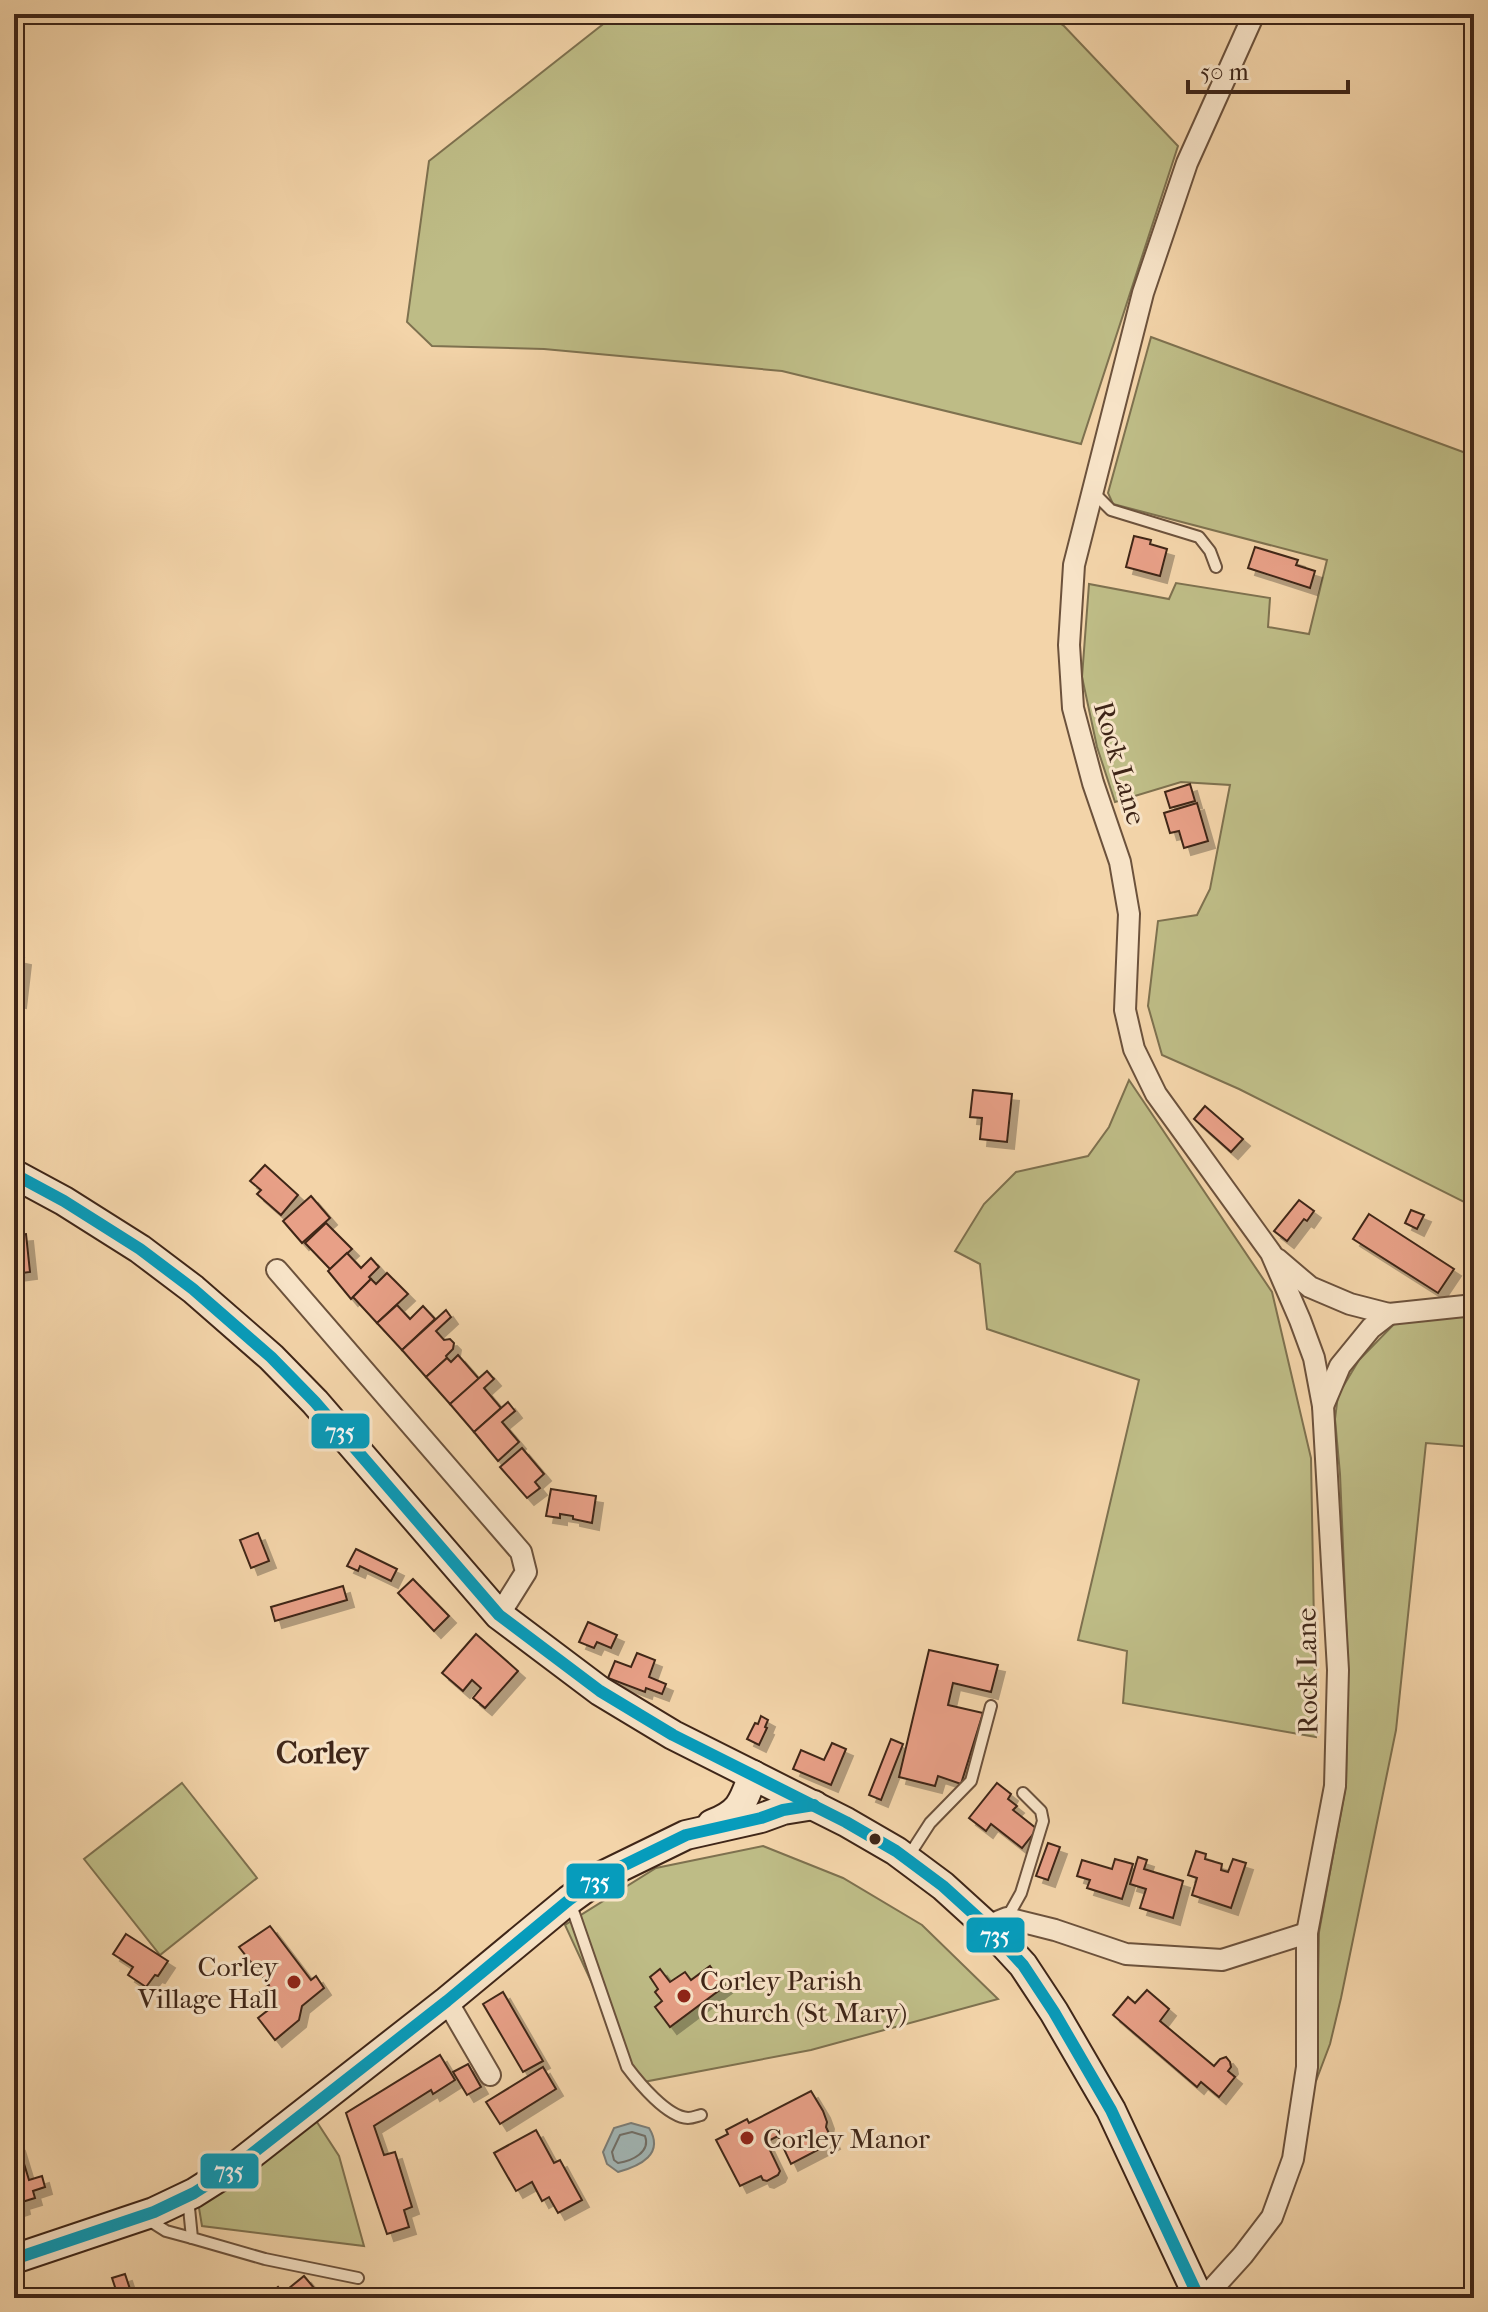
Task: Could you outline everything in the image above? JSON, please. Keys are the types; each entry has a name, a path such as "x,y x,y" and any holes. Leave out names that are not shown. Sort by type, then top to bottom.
{"main road":[{"path":"14,1174 140,1249 193,1289 271,1357 315,1402 499,1615 600,1691 673,1735 846,1822 907,1859 997,1922 1111,2110 1202,2298"},
{"path":"14,2259 143,2215 188,2196 235,2167 602,1876 736,1812 753,1775"},
{"path":"686,1835 814,1805"}],"street":[{"name":"Rock Lane","path":"1202,2298 1243,2255 1272,2217 1293,2159 1307,2067 1307,1933 1335,1786 1337,1713 1338,1670 1323,1406 1309,1345 1271,1253 1156,1094 1134,1049 1125,1010 1129,914 1120,862 1093,783 1073,708 1069,645 1074,565 1143,293 1187,163 1254,14"},
{"path":"1271,1253 1310,1287 1350,1304 1389,1314 1474,1305"},
{"path":"277,1270 521,1552 526,1572 499,1615"},
{"name":"Rock Lane","path":"1323,1406 1340,1366 1371,1328 1389,1314"},
{"path":"997,1922 1055,1930 1126,1954 1222,1960 1307,1933"},
{"path":"447,2001 490,2075"}],"lane":[{"path":"1092,491 1111,510 1199,537 1210,551 1216,567"},
{"path":"907,1859 930,1823 971,1781 991,1706"},
{"path":"997,1922 1021,1893 1043,1821 1039,1807 1023,1793"},
{"path":"569,1900 627,2067 638,2082 669,2111 687,2118 701,2115"},
{"path":"188,2196 192,2238"},
{"path":"143,2215 166,2231 265,2259 358,2278"}],"shaded area":[{"path":"616,14 1046,14 1064,26 1178,146 1081,444 782,371 544,349 432,346 407,322 429,161"},
{"path":"1151,337 1474,456 1474,1207 1239,1089 1162,1055 1148,1006 1158,921 1197,915 1210,889 1230,785 1181,782 1115,802 1097,747 1082,677 1089,584 1169,599 1176,583 1270,598 1268,627 1309,634 1327,560 1113,504 1108,493"},
{"path":"1129,1080 1272,1292 1311,1458 1316,1737 1123,1703 1127,1651 1078,1640 1139,1380 987,1329 980,1264 955,1251 984,1204 1016,1172 1088,1156 1109,1127"},
{"path":"1474,1316 1474,1447 1426,1443 1396,1730 1341,1998 1330,2044 1316,2081 1319,1932 1346,1785 1348,1664 1335,1419 1338,1395 1359,1360 1400,1318"},
{"path":"182,1783 257,1878 160,1955 84,1859"},
{"path":"763,1846 843,1878 922,1925 998,1999 811,2050 638,2083 565,1925 656,1868"},
{"path":"315,2119 339,2156 364,2246 202,2226 198,2202"}],"water":[{"path":"631,2123 649,2128 654,2145 648,2158 618,2172 607,2164 603,2152 614,2128"}],"building":[{"path":"1134,536 1151,540 1150,544 1167,549 1160,576 1126,567"},
{"path":"1255,547 1298,560 1296,565 1315,571 1310,588 1248,568"},
{"path":"1190,784 1195,801 1170,808 1165,792"},
{"path":"1197,803 1208,841 1184,848 1179,831 1170,833 1164,813"},
{"path":"14,956 24,958 19,1001 14,1000"},
{"path":"973,1090 1012,1094 1007,1142 980,1139 982,1118 970,1117"},
{"path":"1205,1106 1243,1139 1231,1152 1194,1119"},
{"path":"265,1165 298,1195 281,1215 257,1194 261,1190 250,1181"},
{"path":"311,1196 330,1218 302,1243 283,1221"},
{"path":"1299,1200 1314,1211 1287,1241 1274,1231"},
{"path":"1411,1210 1424,1215 1417,1229 1405,1223"},
{"path":"1369,1214 1454,1269 1438,1293 1353,1239"},
{"path":"326,1223 352,1249 330,1269 305,1243"},
{"path":"26,1234 30,1272 14,1274 14,1235"},
{"path":"347,1253 361,1268 371,1258 379,1267 351,1299 328,1271"},
{"path":"387,1273 408,1294 377,1323 353,1297 371,1279 376,1284"},
{"path":"397,1305 410,1319 423,1306 435,1319 402,1350 377,1323"},
{"path":"446,1310 451,1317 436,1331 444,1340 450,1339 454,1343 453,1349 426,1377 402,1350"},
{"path":"458,1355 479,1379 450,1404 426,1377 447,1358 451,1362"},
{"path":"487,1371 494,1379 484,1388 501,1408 474,1432 450,1404"},
{"path":"508,1402 515,1411 502,1422 519,1442 498,1461 474,1432"},
{"path":"522,1448 544,1474 535,1482 540,1488 527,1498 500,1467"},
{"path":"551,1489 596,1496 592,1523 560,1514 560,1518 546,1516"},
{"path":"258,1533 269,1561 251,1568 240,1540"},
{"path":"356,1549 397,1569 391,1581 360,1566 358,1571 347,1566"},
{"path":"413,1579 449,1616 434,1631 398,1593"},
{"path":"343,1586 347,1600 275,1621 271,1607"},
{"path":"588,1622 617,1635 611,1648 597,1642 594,1648 579,1642"},
{"path":"476,1634 518,1671 485,1708 473,1698 481,1688 472,1680 463,1691 442,1673"},
{"path":"929,1650 998,1665 991,1692 953,1683 948,1705 983,1713 961,1784 938,1776 935,1786 899,1777"},
{"path":"637,1653 655,1660 649,1677 666,1684 662,1694 646,1688 645,1692 608,1678 615,1661 631,1667"},
{"path":"761,1716 768,1720 759,1745 747,1739"},
{"path":"891,1739 903,1744 881,1800 869,1795"},
{"path":"832,1743 846,1749 831,1785 793,1769 801,1750 824,1760"},
{"path":"997,1783 1011,1794 1008,1799 1017,1806 1013,1810 1037,1829 1022,1848 991,1824 986,1831 969,1818"},
{"path":"1048,1843 1060,1847 1048,1880 1036,1876"},
{"path":"1196,1851 1206,1854 1205,1859 1222,1864 1221,1870 1228,1872 1233,1859 1246,1863 1231,1908 1192,1895 1197,1878 1188,1875"},
{"path":"1138,1857 1147,1860 1144,1869 1183,1881 1173,1918 1140,1908 1146,1889 1130,1884"},
{"path":"1115,1859 1133,1864 1122,1899 1087,1888 1090,1880 1077,1876 1082,1860 1112,1869"},
{"name":"Corley Village Hall","path":"270,1926 311,1980 316,1976 324,1988 302,2006 299,2020 275,2040 258,2018 272,2007 260,1992 269,1985 239,1947"},
{"path":"126,1934 168,1961 146,1987 128,1975 133,1967 113,1954"},
{"name":"Corley Parish Church (St Mary)","path":"710,1966 725,1986 670,2027 655,2007 662,2001 650,1977 660,1969 670,1982 685,1972 691,1980"},
{"path":"1147,1990 1169,2009 1160,2021 1214,2066 1226,2057 1230,2062 1228,2071 1235,2077 1219,2097 1201,2082 1197,2087 1113,2015 1128,1997 1135,2003"},
{"path":"503,1992 543,2061 523,2072 483,2004"},
{"path":"440,2055 455,2080 433,2094 431,2090 374,2126 384,2155 395,2152 412,2207 404,2210 409,2227 387,2234 346,2113"},
{"path":"468,2064 481,2087 467,2095 453,2072"},
{"path":"543,2067 556,2089 500,2124 486,2102"},
{"name":"Corley Manor","path":"811,2091 823,2111 833,2142 791,2164 778,2136 766,2142 780,2171 778,2175 767,2181 761,2176 740,2186 716,2140 728,2134 726,2130 747,2119 749,2123"},
{"path":"536,2130 554,2163 560,2160 582,2200 558,2213 549,2197 542,2201 532,2182 516,2191 494,2153"},
{"path":"18,2144 29,2180 42,2176 45,2187 33,2191 35,2198 22,2202 23,2207 14,2210 14,2145"},
{"path":"125,2274 133,2298 103,2298 117,2293 112,2278"},
{"path":"304,2276 319,2294 313,2298 264,2298 278,2287 283,2293"}],"transit line":[{"name":"735","path":"14,1174 140,1249 193,1289 271,1357 315,1402 499,1615 600,1691 673,1735 846,1822 896,1851 943,1886 987,1926 1023,1965 1111,2110 1199,2298"},
{"name":"735","path":"14,2259 154,2212 194,2193 235,2167 602,1876 686,1835 814,1805"}],"place":[{"name":"Corley Village Hall","path":"294,1982"},
{"name":"Corley Parish Church (St Mary)","path":"684,1996"},
{"name":"Corley Manor","path":"747,2138"}],"district":[{"name":"Corley","path":"322,1752"}]}
